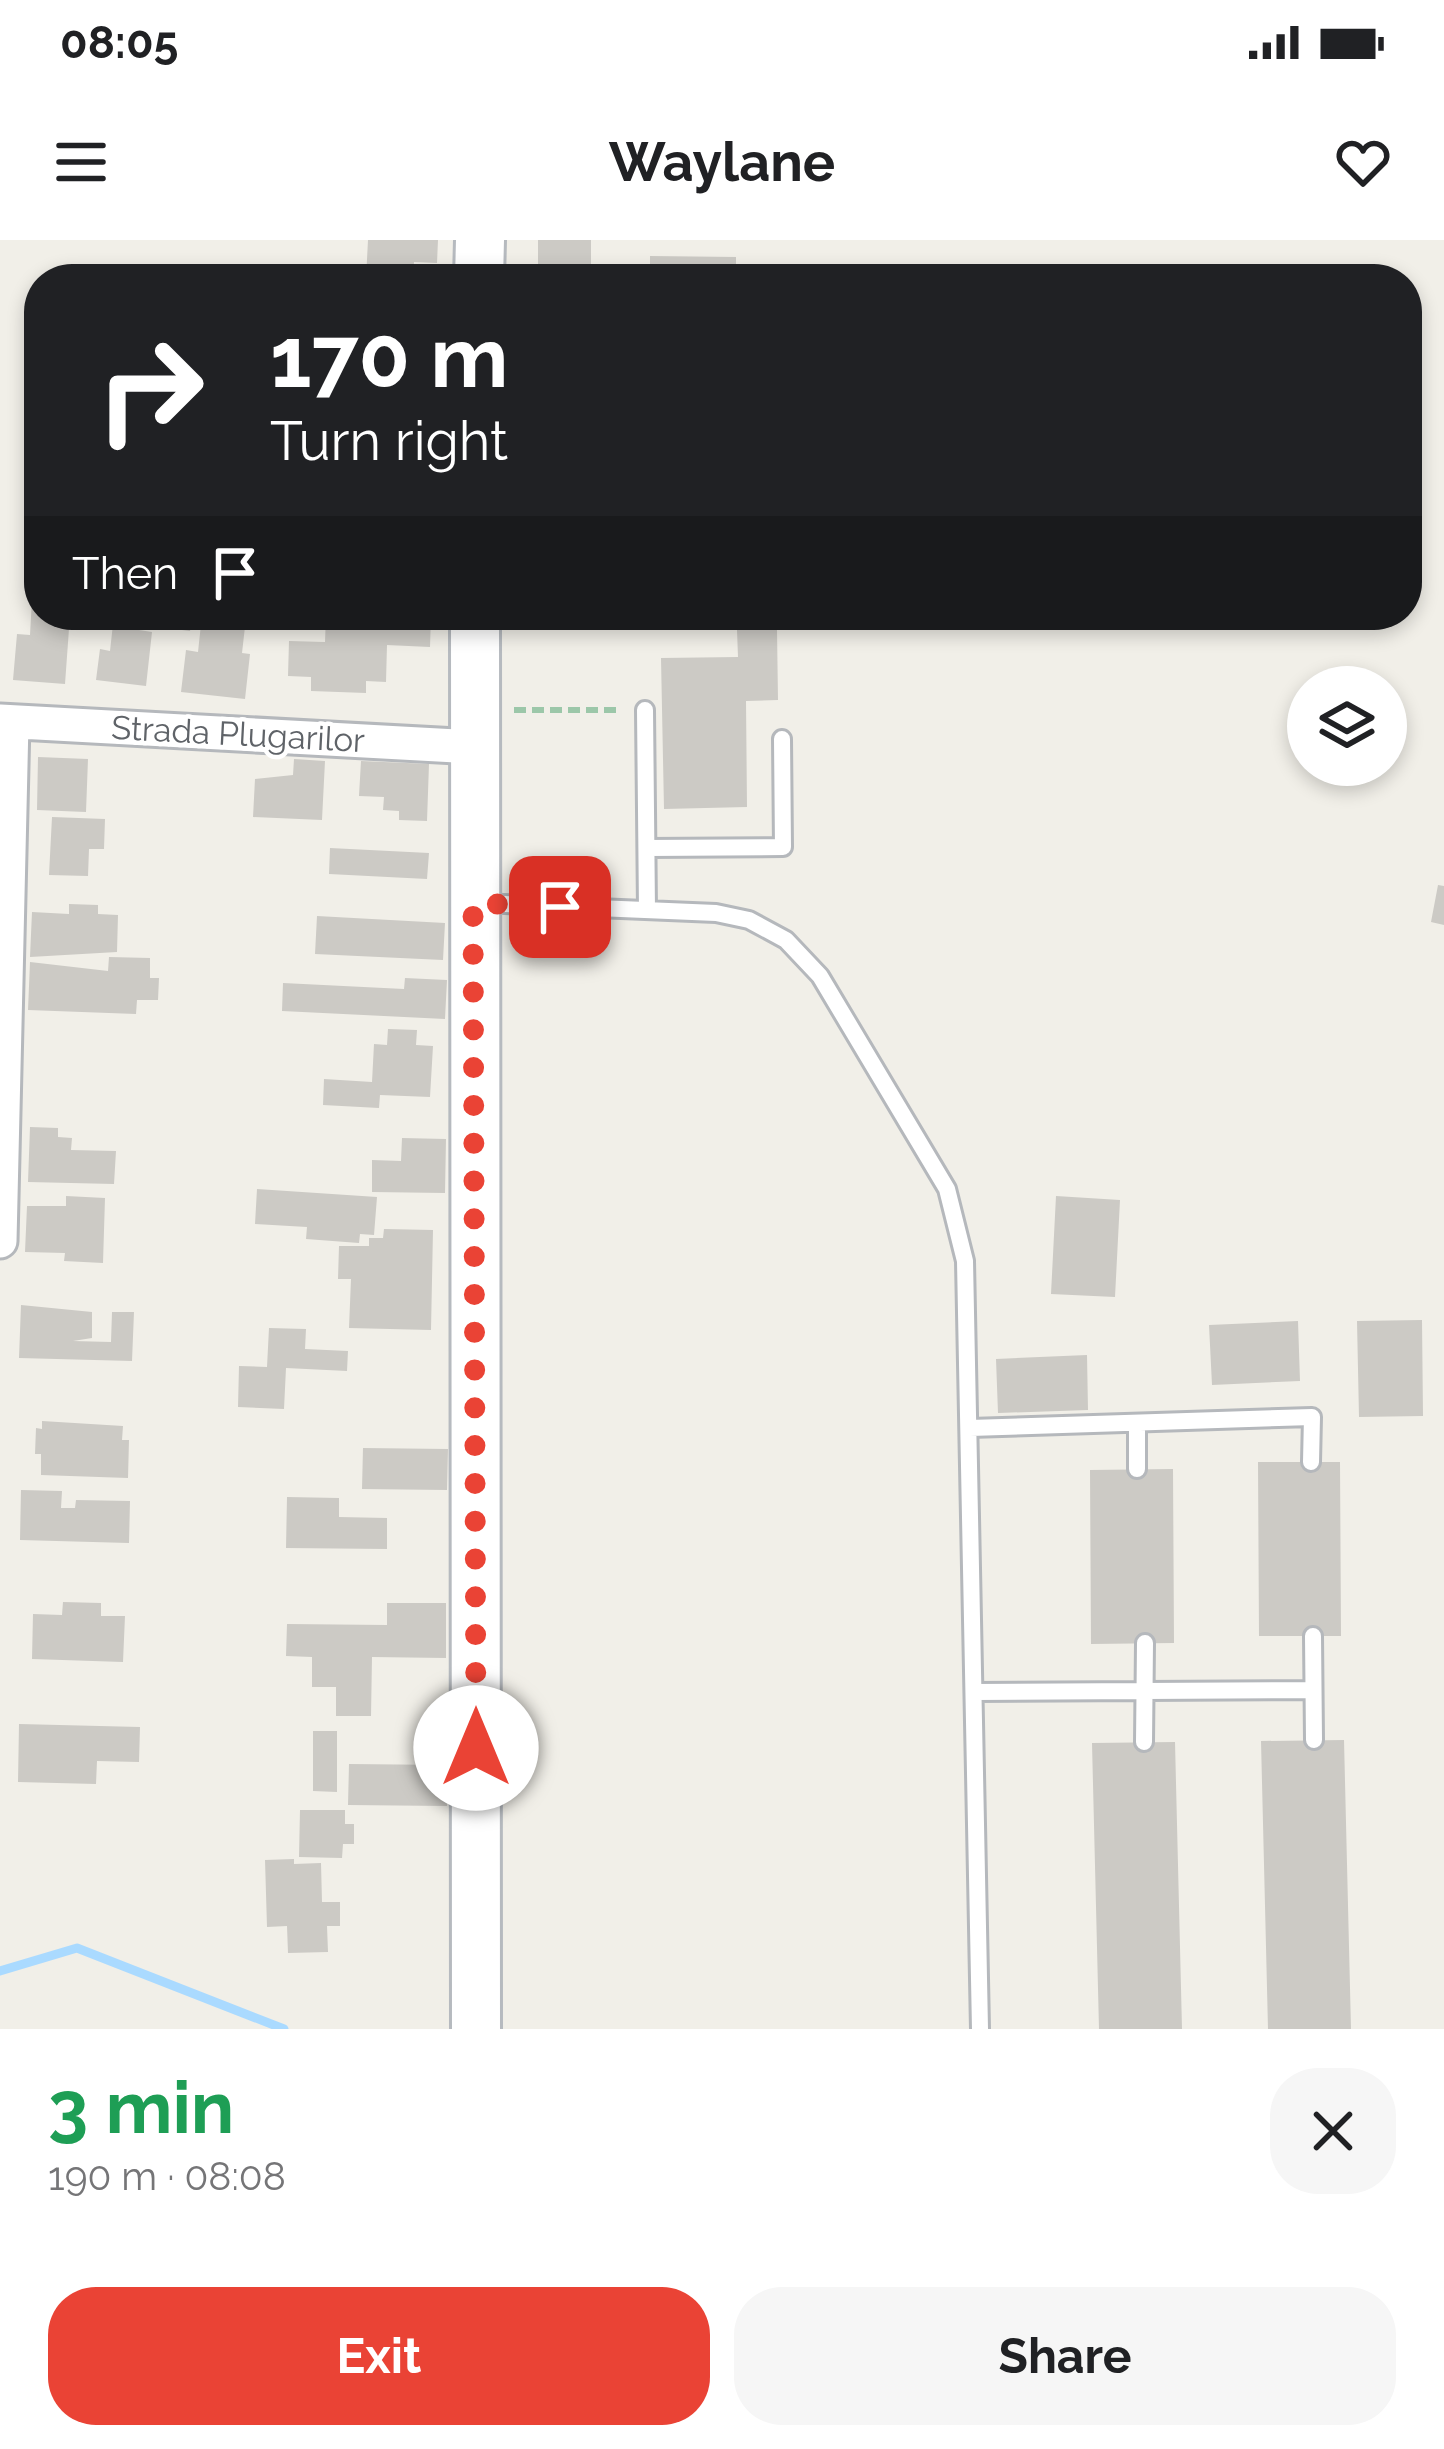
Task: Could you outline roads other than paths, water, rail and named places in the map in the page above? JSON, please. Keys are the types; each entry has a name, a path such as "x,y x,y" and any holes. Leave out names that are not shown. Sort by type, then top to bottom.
{"main road":[{"path":"476,630 476,2029"}],"street":[{"name":"Strada Plugarilor","path":"6,722 475,728"},
{"path":"0,1241 6,722"}],"lane":[{"path":"645,710 647,910"},
{"path":"647,848 783,848 782,739"},
{"path":"473,903 716,913 766,928 802,955 836,999 922,1142 960,1227 970,1428 980,2029"},
{"path":"970,1428 1312,1417 1311,1462"},
{"path":"1137,1423 1137,1469"},
{"path":"1312,1636 1314,1740"},
{"path":"1144,1742 1145,1643"},
{"path":"974,1692 1313,1690"}],"waterway":[{"path":"0,1971 77,1948 284,2029"}]}
